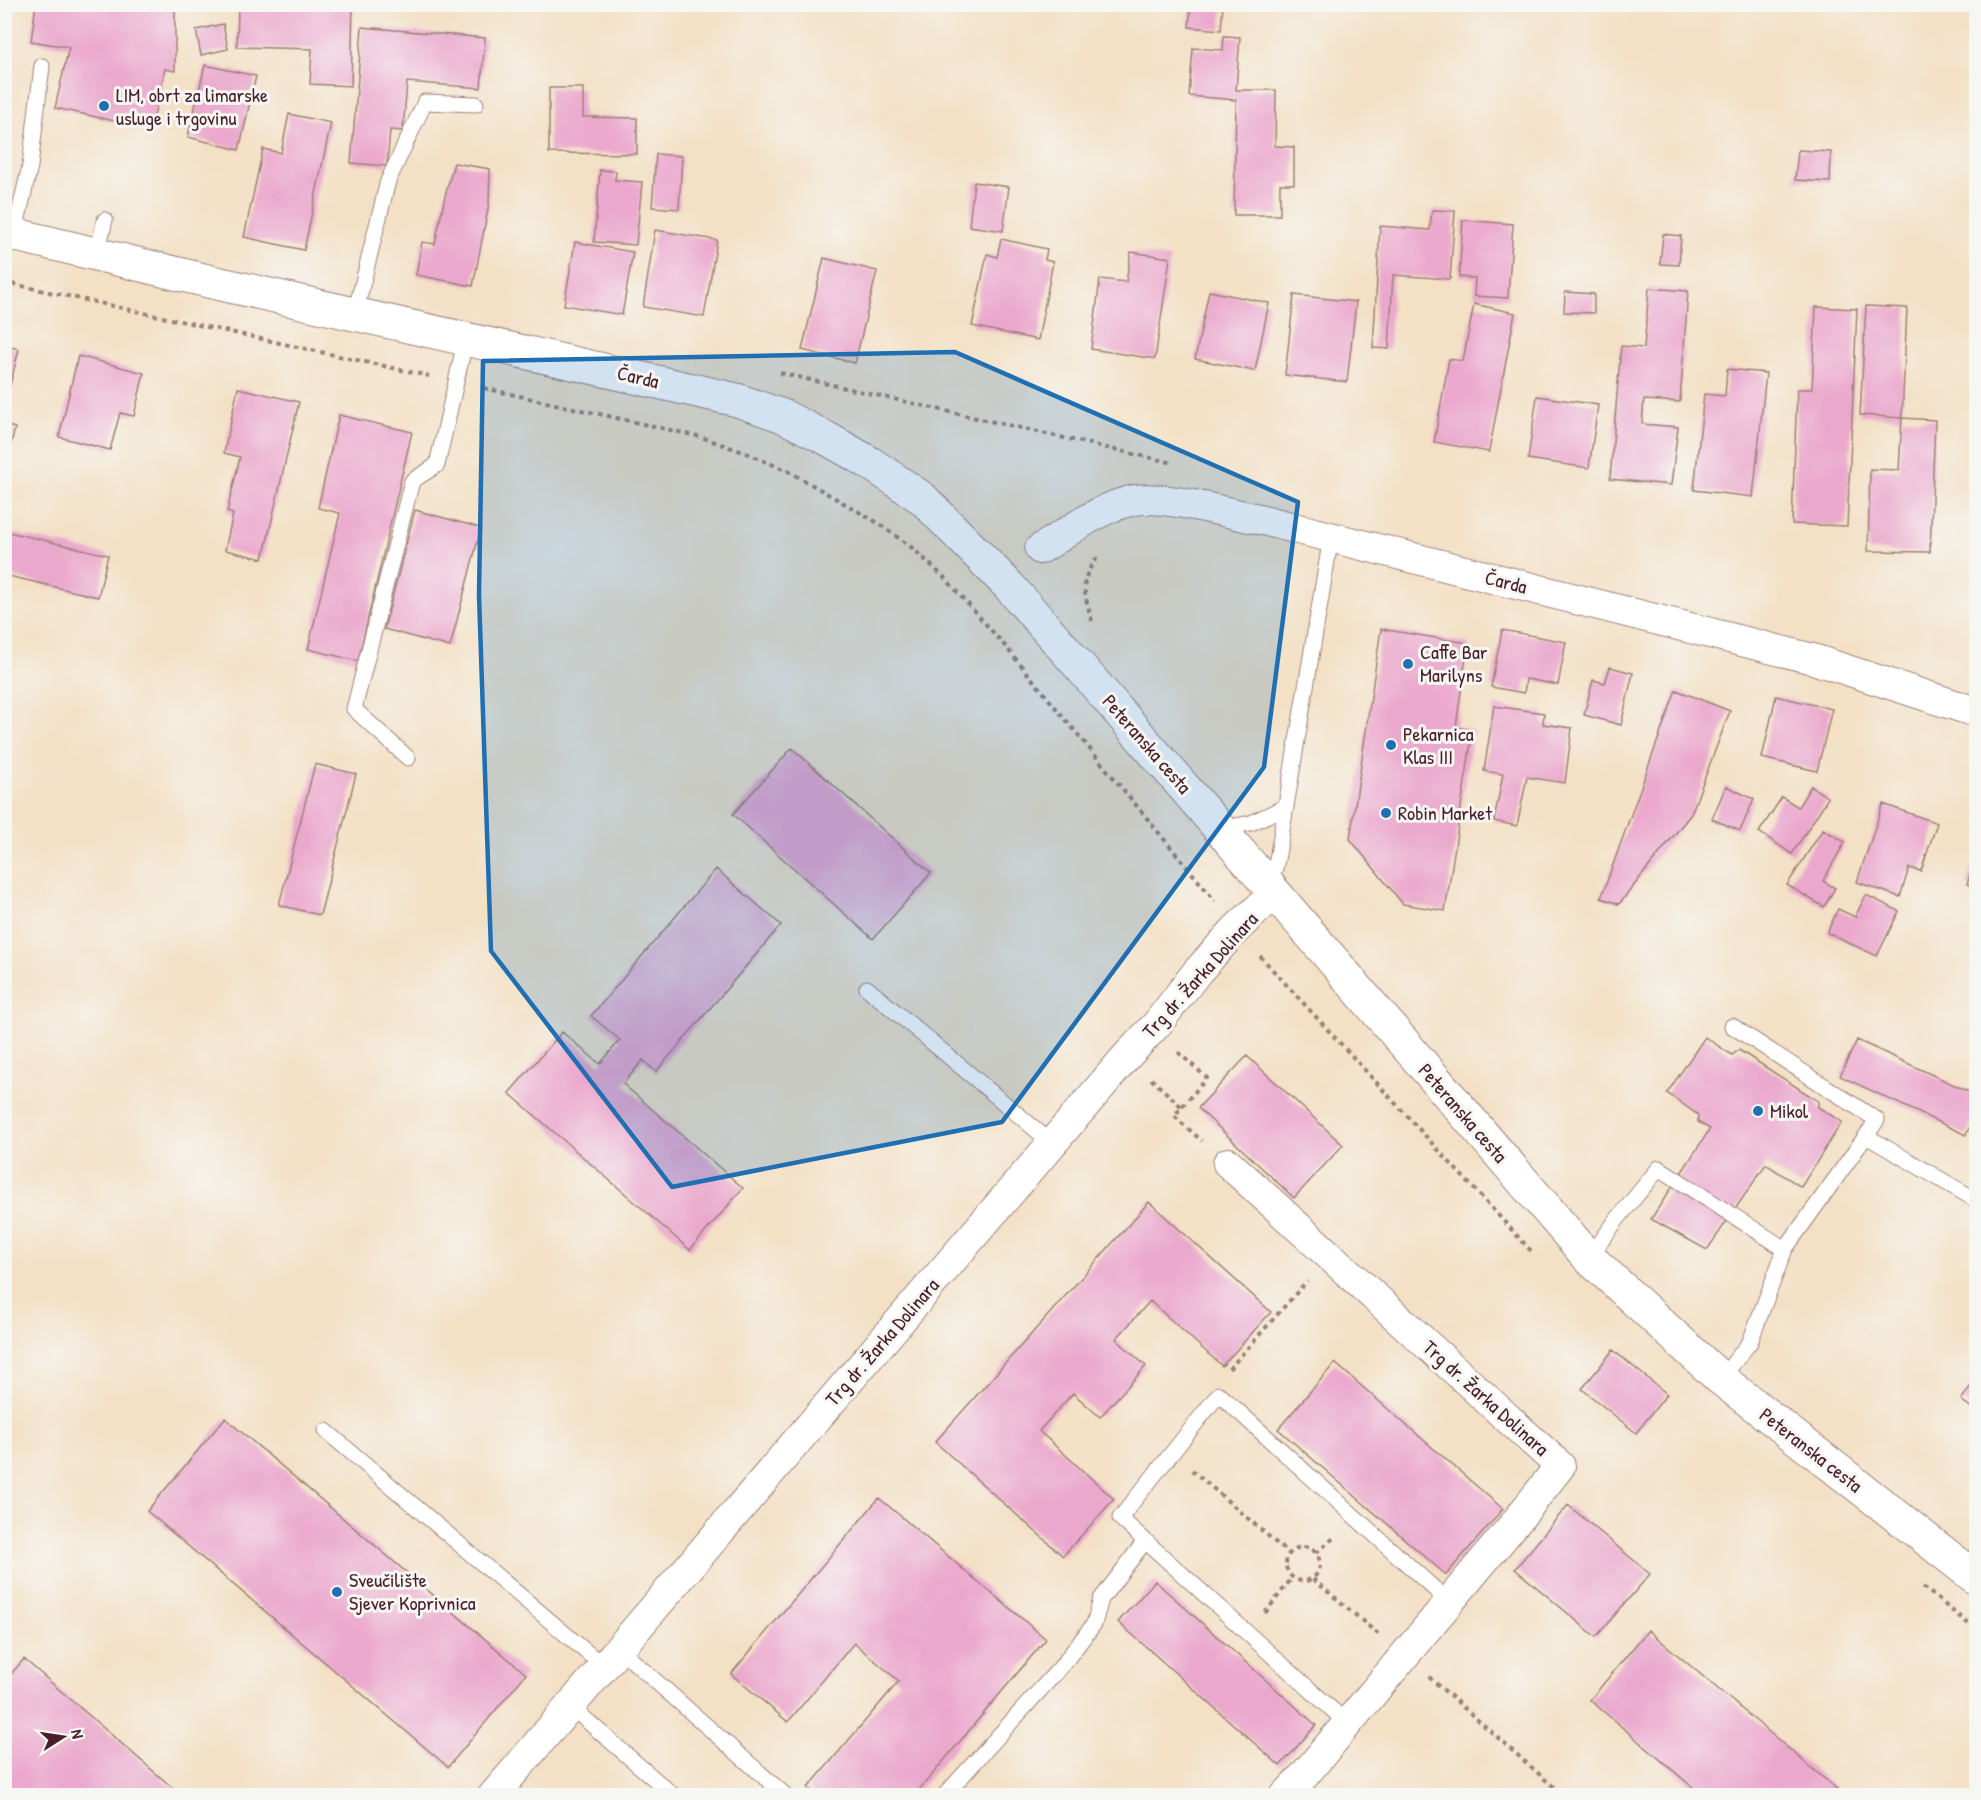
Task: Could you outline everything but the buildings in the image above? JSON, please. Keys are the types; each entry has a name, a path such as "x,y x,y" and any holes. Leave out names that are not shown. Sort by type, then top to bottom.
{"main road":[{"name":"Čarda","path":"9,234 737,400 783,416 870,463 922,498 1009,586"},
{"name":"Peteranska cesta","path":"1009,586 1589,1258 1721,1379 1977,1578"}],"street":[{"name":"Čarda","path":"1040,549 1118,504 1137,500 1174,502 1259,519 1813,659 1977,711"},
{"name":"Trg dr. Žarka Dolinara","path":"493,1796 610,1657 1152,1029 1197,972 1271,889"},
{"name":"Trg dr. Žarka Dolinara","path":"1228,1163 1560,1466 1516,1522 1285,1796"}],"lane":[{"path":"9,234 30,166 42,66"},
{"path":"355,314 388,181 425,102 476,104"},
{"path":"97,254 105,220"},
{"path":"408,758 354,709 412,481 437,465 466,338"},
{"path":"1271,889 1331,537"},
{"path":"1220,829 1251,823 1285,807"},
{"path":"867,988 1053,1144"},
{"path":"1721,1379 1750,1342 1785,1249 1877,1120 1732,1026"},
{"path":"1866,1136 1977,1200"},
{"path":"1589,1258 1659,1168 1785,1249"},
{"path":"1347,1723 1120,1518 1219,1394 1449,1602"},
{"path":"326,1431 786,1796"},
{"path":"944,1796 1060,1668 1094,1624 1101,1599 1145,1541"},
{"path":"570,1706 674,1796"}],"path":[{"path":"4,282 701,437 746,453 789,472 878,523 911,547 945,578 1051,701 1083,670"},
{"path":"1092,624 1084,590 1086,571 1099,555"},
{"path":"1152,1029 1208,1078 1174,1116 1228,1163"},
{"path":"1219,1394 1226,1373 1330,1256"},
{"path":"1172,1453 1289,1554"},
{"path":"1302,1547 1307,1547 1316,1553 1320,1564 1317,1575 1313,1579 1302,1582 1292,1578 1288,1574 1286,1564 1289,1554 1302,1547"},
{"path":"1249,1635 1292,1578"},
{"path":"1313,1579 1564,1796"}],"highlighted area":[{"path":"955,352 1298,502 1264,767 1002,1122 672,1187 491,951 479,595 483,361"}],"place":[{"name":"LIM, obrt za limarske usluge i trgovinu","path":"104,106"},
{"name":"Caffe Bar Marilyns","path":"1408,664"},
{"name":"Pekarnica Klas III","path":"1391,745"},
{"name":"Robin Market","path":"1386,813"},
{"name":"Mikol","path":"1758,1111"},
{"name":"Sveučilište Sjever Koprivnica","path":"337,1592"}]}
